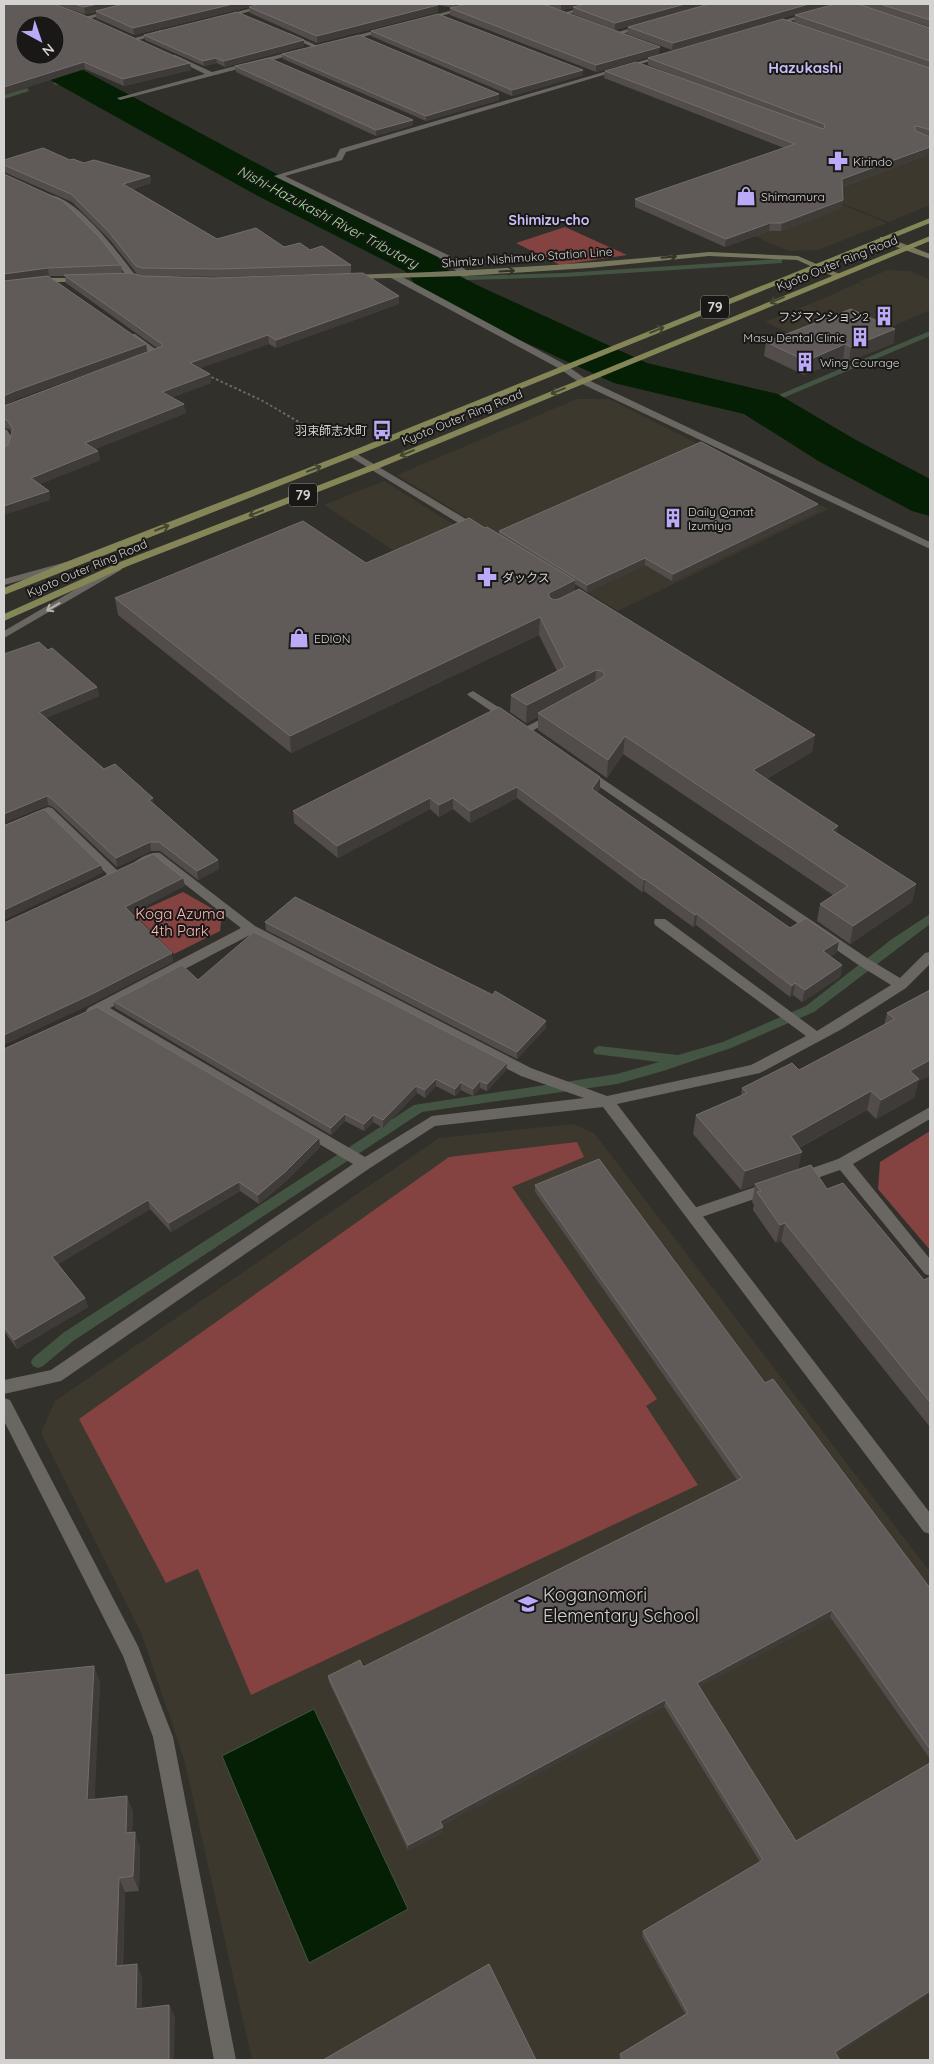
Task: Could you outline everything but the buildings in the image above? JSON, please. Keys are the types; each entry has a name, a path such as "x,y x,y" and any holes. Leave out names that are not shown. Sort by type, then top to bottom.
{"main road":[{"name":"Kyoto Outer Ring Road","path":"4,592 70,564 352,454 930,220"},
{"name":"Kyoto Outer Ring Road","path":"4,618 124,564 374,467 930,238"},
{"path":"883,239 930,257"},
{"name":"Shimizu Nishimuko Station Line","path":"346,277 465,274 589,266 710,254 798,258 838,275"},
{"path":"128,277 143,280"},
{"path":"4,286 52,280 90,280"}],"street":[{"path":"93,21 82,17 137,4"},
{"path":"210,20 274,4"},
{"path":"412,22 481,4"},
{"path":"562,14 601,4"},
{"path":"764,28 843,4"},
{"path":"437,6 451,12"},
{"path":"555,12 571,18"},
{"path":"238,13 246,17"},
{"path":"438,15 447,19"},
{"path":"782,22 791,25"},
{"path":"616,34 651,24"},
{"path":"334,42 395,27"},
{"path":"135,39 172,30"},
{"path":"607,30 625,37"},
{"path":"282,32 317,47"},
{"path":"127,35 144,43"},
{"path":"360,36 369,40"},
{"path":"120,98 326,44"},
{"path":"465,274 447,258 278,176 339,158 343,152 670,54 661,50"},
{"path":"169,54 211,74"},
{"path":"271,59 279,62"},
{"path":"636,65 645,68"},
{"path":"588,73 597,77"},
{"path":"504,97 512,101"},
{"path":"418,123 427,127"},
{"path":"44,194 68,205 106,243 128,277"},
{"path":"394,276 563,367 583,381 930,546"},
{"path":"52,280 67,291"},
{"path":"127,333 158,354"},
{"path":"149,357 158,354"},
{"path":"4,432 8,439 4,452"},
{"path":"352,454 486,536"},
{"path":"4,582 70,564"},
{"path":"4,635 124,564"},
{"path":"473,694 530,733 561,711"},
{"path":"575,764 862,961 901,984"},
{"path":"4,830 48,811 115,875"},
{"path":"90,887 156,856 250,929 526,1072 607,1101 930,1526"},
{"path":"660,922 816,1038"},
{"path":"82,1016 250,929"},
{"path":"4,1387 55,1376 361,1162 432,1121 607,1101 755,1069 837,1026 901,984 930,956"},
{"path":"100,1008 361,1162"},
{"path":"693,1214 843,1164 930,1112"},
{"path":"843,1164 930,1270"},
{"path":"4,1405 131,1652 163,1737 224,2060"}],"path":[{"path":"158,354 261,400 352,454"}],"shaded area":[{"path":"930,103 930,147 887,132 930,148 930,205 889,222 755,169 887,223 818,250 789,251 660,196"},
{"path":"888,270 910,271 930,280 930,310 876,334 811,304 858,283 870,288 858,282"},
{"path":"810,304 895,343 849,362 765,322"},
{"path":"577,399 609,399 828,509 618,611 397,475"},
{"path":"384,481 569,597 509,626 324,505"},
{"name":"Koganomori Elementary School","path":"573,1124 594,1133 930,1572 930,2060 252,2060 184,1759 142,1635 41,1433 55,1401 439,1138"},
{"path":"314,1709 408,1909 309,1963 222,1756"}],"green space":[{"path":"565,227 627,255 560,265 516,243"},
{"name":"Koga Azuma 4th Park","path":"183,892 222,914 220,931 174,954 134,914"},
{"path":"930,1131 930,1250 878,1189 880,1162"},
{"path":"577,1142 584,1157 512,1187 657,1399 646,1406 698,1485 251,1695 198,1569 166,1583 79,1419 449,1157"}],"waterway":[{"name":"Nishi-Hazukashi River Tributary","path":"48,65 272,188 420,262 433,279 461,294 631,373 761,404 838,451 930,500"},
{"path":"56,83 71,79"},
{"path":"4,97 27,90"},
{"path":"433,279 563,275 779,261"},
{"path":"761,404 930,333"},
{"path":"678,1060 727,1045 810,1009 930,918"},
{"path":"599,1051 678,1060"},
{"path":"38,1362 68,1337 419,1108 617,1079 658,1068 678,1060"}],"place":[{"name":"Kirindo","path":"838,161"},
{"name":"Shimamura","path":"746,196"},
{"name":"フジマンション2","path":"884,316"},
{"name":"Masu Dental Clinic","path":"860,337"},
{"name":"Wing Courage","path":"805,362"},
{"name":"羽束師志水町","path":"382,430"},
{"name":"Daily Qanat Izumiya","path":"673,518"},
{"name":"ダックス","path":"487,577"},
{"name":"EDION","path":"299,638"},
{"name":"Koganomori Elementary School","path":"528,1604"}],"district":[{"name":"Hazukashi","path":"805,67"},
{"name":"Shimizu-cho","path":"549,220"}]}
